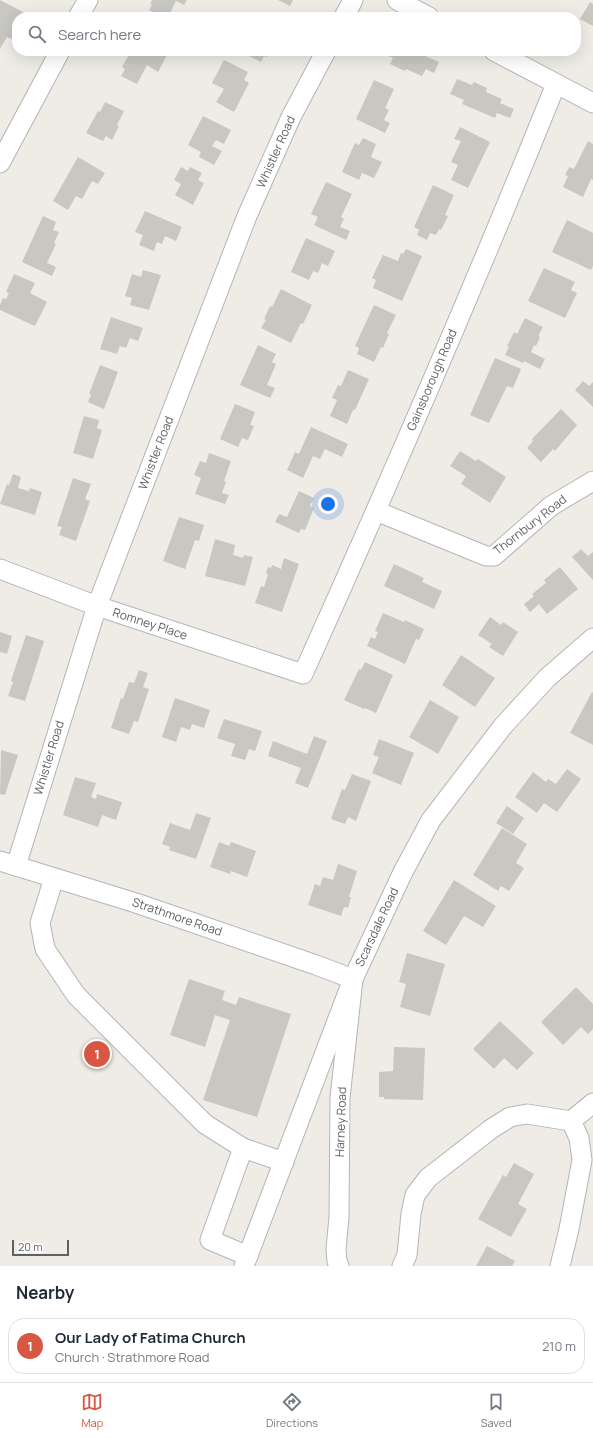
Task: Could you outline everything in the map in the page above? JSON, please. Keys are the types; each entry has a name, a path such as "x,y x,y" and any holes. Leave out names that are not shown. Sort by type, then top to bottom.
{"street":[{"path":"81,12 88,0"},
{"path":"347,12 353,0"},
{"path":"396,0 419,12"},
{"path":"0,163 57,56"},
{"name":"Whistler Road","path":"8,863 97,606 247,216 291,117 323,56"},
{"path":"503,56 593,103"},
{"name":"Gainsborough Road","path":"302,674 376,511 509,200 556,84"},
{"name":"Thornbury Road","path":"376,511 486,556 494,556 551,506 593,481"},
{"name":"Romney Place","path":"0,569 97,606 302,674"},
{"name":"Scarsdale Road","path":"246,1261 353,978 403,872 431,820 503,726 547,678 593,638"},
{"name":"Strathmore Road","path":"8,863 136,902 353,978"},
{"path":"54,878 40,923 45,949 76,995 206,1124 242,1148 284,1162"},
{"name":"Harney Road","path":"339,1266 336,1249 339,1217 340,1098 353,978"},
{"path":"402,1266 407,1255 411,1214 415,1195 428,1178 491,1129 510,1117 527,1114 571,1121 593,1103"},
{"path":"560,1266 569,1229 582,1160 579,1138 571,1121"},
{"path":"242,1148 210,1240 246,1261"}],"building":[{"path":"0,0 23,12 12,12 12,37 11,39 7,37 0,49"},
{"path":"152,0 187,0 184,5 176,1 170,12 153,12 149,10 152,5 150,4"},
{"path":"278,0 293,0 290,6"},
{"path":"590,2 593,4 593,26 581,20"},
{"path":"128,56 166,56 158,72 147,65 137,84 121,76 125,69 122,67"},
{"path":"249,56 264,56 261,62"},
{"path":"388,56 426,56 439,62 434,73 426,69 422,76 406,69 405,71 390,64 393,58"},
{"path":"224,60 248,72 244,80 249,83 234,112 216,102 224,89 212,83"},
{"path":"457,79 472,85 474,82 487,88 486,92 502,99 500,103 514,109 510,118 497,113 495,118 462,104 464,100 450,94"},
{"path":"374,80 394,89 385,108 389,110 384,120 390,123 385,133 356,119"},
{"path":"105,102 124,111 112,140 106,136 103,141 86,133 98,111 100,112"},
{"path":"203,116 231,130 224,144 216,140 212,146 222,151 214,165 199,157 201,152 188,145"},
{"path":"460,127 490,142 468,188 451,180 458,165 451,162 461,141 454,139"},
{"path":"363,138 376,144 371,157 382,162 374,178 362,173 359,180 342,172 355,143 359,145"},
{"path":"588,141 593,144 593,180 591,179 583,197 563,187 568,176 565,175 569,167 574,169"},
{"path":"78,157 105,173 98,184 92,181 82,199 76,196 68,210 53,201"},
{"path":"181,167 188,171 190,167 202,173 198,180 204,183 193,205 175,195 181,184 174,180"},
{"path":"326,182 352,194 341,217 344,219 340,227 350,231 346,240 314,225 318,217 311,214"},
{"path":"433,185 454,195 445,215 448,216 441,230 439,229 436,235 430,233 427,240 417,235 419,230 414,227"},
{"path":"145,211 182,227 176,241 165,236 162,244 157,242 154,251 139,245 143,235 135,232"},
{"path":"43,216 56,222 53,230 59,232 54,243 56,244 47,263 56,267 52,276 22,262"},
{"path":"567,220 593,233 593,266 591,270 552,252"},
{"path":"306,238 335,251 328,266 322,263 318,273 313,271 309,280 291,272"},
{"path":"406,249 422,256 402,301 373,288 376,280 372,278 383,255 398,261 401,253 403,254"},
{"path":"544,268 575,282 571,290 577,293 565,318 528,301"},
{"path":"143,270 161,275 149,310 130,305 132,298 125,296 132,274 141,277"},
{"path":"14,274 35,283 30,293 47,302 35,326 0,310 0,305 3,298 6,299 9,293 6,292"},
{"path":"281,289 312,305 303,324 301,323 291,343 261,328 266,320 264,319 270,306 272,307"},
{"path":"374,305 396,315 387,333 389,334 383,348 381,347 374,362 357,354 359,348 355,346"},
{"path":"111,317 143,328 138,341 130,338 126,348 120,346 117,354 100,349"},
{"path":"525,318 543,327 538,336 540,337 536,346 534,345 531,352 545,359 540,369 524,361 523,363 505,355 509,347 507,346 514,332 517,334"},
{"path":"258,345 276,354 272,362 276,364 267,385 275,388 270,398 240,385"},
{"path":"495,358 521,369 513,388 507,386 489,423 470,415"},
{"path":"100,365 118,372 104,409 88,402 91,394 89,394"},
{"path":"348,370 369,379 347,424 330,416 337,400 332,398 338,385 341,386"},
{"path":"583,381 589,386 593,382 593,407 575,390"},
{"path":"235,404 255,412 250,425 254,426 248,440 242,438 238,447 220,439"},
{"path":"561,409 577,425 555,451 553,449 541,462 527,448 533,441 532,439"},
{"path":"84,416 99,420 97,428 102,430 93,459 73,453"},
{"path":"311,427 348,444 342,457 325,449 320,459 313,456 303,478 287,470 295,452 299,454"},
{"path":"460,451 476,461 478,459 506,477 490,503 461,484 466,476 450,466"},
{"path":"209,453 231,461 224,481 226,482 222,493 229,495 225,504 195,494 201,478 194,475 200,461 206,463"},
{"path":"13,474 21,477 18,488 29,491 30,488 42,492 35,515 0,504 7,484 9,485"},
{"path":"73,478 91,484 85,499 90,501 76,541 59,535 62,527 57,526"},
{"path":"299,491 314,498 310,506 314,508 305,530 301,529 299,533 275,522 279,514 287,517"},
{"path":"179,517 204,525 199,541 195,540 185,569 163,561"},
{"path":"215,539 235,545 233,555 243,558 244,555 253,557 245,586 205,576"},
{"path":"581,549 588,556 593,552 593,580 572,557"},
{"path":"284,558 299,564 282,612 255,603 261,586 264,587 268,574 266,573 268,567 271,568 272,565 281,569"},
{"path":"394,564 424,578 422,582 442,591 434,609 384,586"},
{"path":"560,567 578,589 547,614 539,604 530,612 524,604 534,596 532,594 546,583 544,580"},
{"path":"383,613 404,622 405,620 424,629 419,640 416,639 405,664 367,646 371,637 375,639 378,632 375,631"},
{"path":"490,617 501,625 503,622 518,632 503,656 489,647 492,644 478,635"},
{"path":"0,632 12,636 7,654 0,652"},
{"path":"26,635 44,641 25,701 8,696 13,682 11,681"},
{"path":"461,655 495,678 475,707 442,685"},
{"path":"365,662 393,675 376,713 344,700 359,669 361,670"},
{"path":"139,670 148,673 143,687 149,689 138,722 134,721 129,734 111,728 121,698 123,699 129,682 134,683"},
{"path":"592,692 593,693 593,745 570,733"},
{"path":"175,698 210,710 204,728 192,724 190,730 181,727 176,742 162,737"},
{"path":"430,700 459,717 438,754 409,737"},
{"path":"224,719 262,731 255,751 249,749 245,760 231,756 235,744 217,738"},
{"path":"314,736 327,741 308,788 295,783 301,768 268,756 273,741 307,754"},
{"path":"379,739 414,753 401,785 372,773 379,757 373,755"},
{"path":"1,750 18,755 5,795 0,794"},
{"path":"567,769 581,779 557,812 544,803 537,813 515,797 533,772 546,782 548,779 556,784"},
{"path":"352,774 371,781 356,821 348,817 345,824 331,819 342,789 345,790"},
{"path":"75,777 96,783 91,797 96,799 97,794 122,802 116,820 102,815 98,827 63,815"},
{"path":"507,806 524,818 513,834 496,823"},
{"path":"196,813 211,818 196,859 169,850 170,847 162,844 170,823 190,830"},
{"path":"502,828 527,844 516,863 524,868 509,891 501,886 498,891 473,875"},
{"path":"219,842 229,846 231,842 256,851 247,877 231,871 230,874 210,867"},
{"path":"338,864 357,871 349,897 351,897 348,908 344,907 341,916 308,905 315,884 320,886 323,877 333,880"},
{"path":"454,880 496,906 483,927 464,916 446,945 423,931"},
{"path":"407,953 445,964 430,1016 400,1007 406,984 399,982"},
{"path":"189,979 225,991 222,1000 236,1005 239,997 291,1014 257,1117 203,1100 230,1020 215,1015 205,1047 170,1035"},
{"path":"576,987 593,1004 593,1029 588,1034 581,1027 563,1045 541,1022"},
{"path":"500,1021 534,1053 517,1070 504,1058 494,1069 473,1049"},
{"path":"394,1047 425,1048 423,1100 384,1099 384,1097 379,1097 379,1072 393,1071"},
{"path":"514,1163 534,1174 518,1204 527,1209 511,1237 478,1219 503,1175 506,1177"},
{"path":"487,1246 515,1261 512,1266 476,1266"}],"place":[{"name":"Our Lady of Fatima Church","path":"97,1054"}]}
